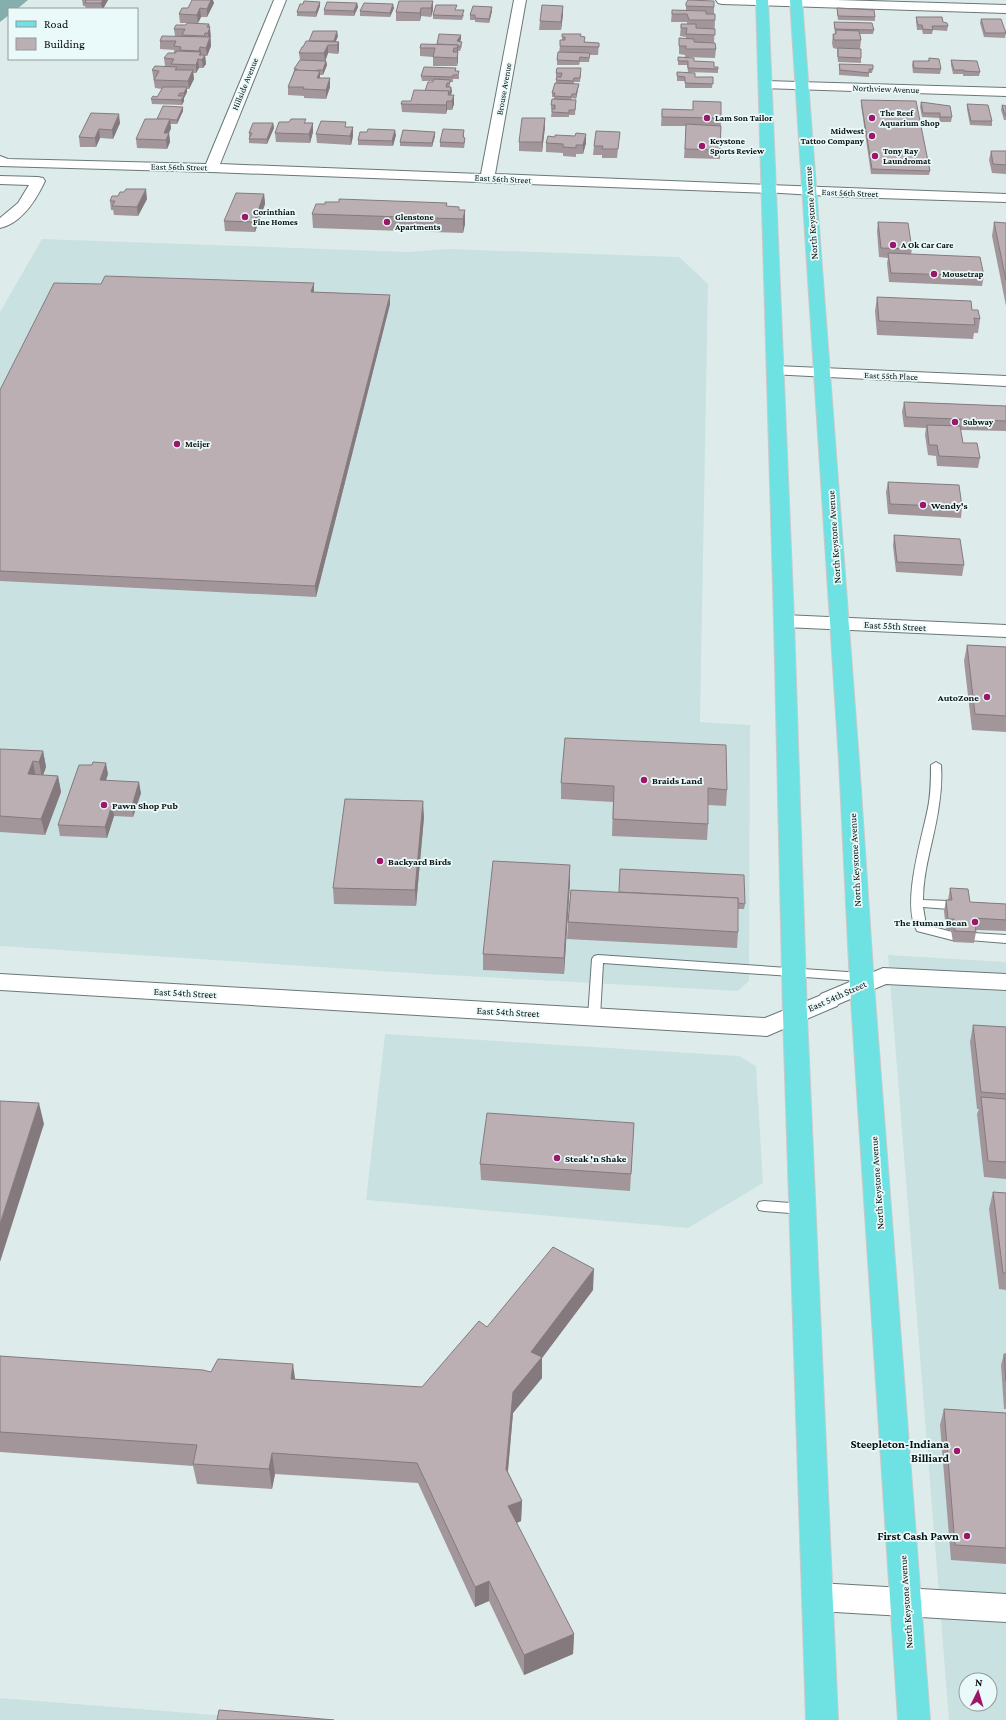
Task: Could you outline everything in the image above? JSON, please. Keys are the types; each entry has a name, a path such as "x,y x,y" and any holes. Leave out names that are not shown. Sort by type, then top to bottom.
{"main road":[{"path":"762,1 776,372 795,1015 822,1720"},
{"name":"North Keystone Avenue","path":"796,1 840,623 862,981 914,1720"}],"street":[{"name":"Hillside Avenue","path":"211,168 280,0"},
{"name":"Brouse Avenue","path":"487,178 520,0"},
{"path":"722,0 796,1 1006,9"},
{"name":"Northview Avenue","path":"765,85 1006,92"},
{"name":"East 56th Street","path":"0,160 5,163 211,168 769,189 810,192 1006,198"},
{"path":"0,180 38,181 24,205 0,224"},
{"name":"East 55th Place","path":"776,372 1006,381"},
{"name":"East 55th Street","path":"784,621 1006,631"},
{"name":"East 54th Street","path":"0,982 767,1027 829,1000 862,981 883,976 1006,982"},
{"path":"818,1597 1006,1608"}],"lane":[{"path":"936,765 937,776 930,826 917,880 917,916 921,928 952,936"},
{"path":"917,903 949,905"},
{"path":"973,937 1006,939"},
{"path":"594,1017 598,959 794,973 862,981"},
{"path":"764,1206 803,1209"}],"shaded area":[{"path":"0,0 28,0 18,8 8,8 8,16 0,22"},
{"path":"42,239 408,252 448,249 679,257 708,284 700,722 750,725 749,981 738,991 427,974 0,946 0,312"},
{"path":"888,955 1006,962 1006,1720 949,1720"},
{"path":"385,1034 739,1056 756,1066 763,1183 688,1228 366,1200"},
{"path":"0,1698 279,1720 0,1720"}],"building":[{"path":"86,0 103,0 101,3 85,3"},
{"path":"192,0 211,0 207,9 200,8 197,15 179,14 182,8 188,8"},
{"path":"688,0 714,1 714,7 686,6"},
{"path":"304,1 320,2 316,12 297,12 300,4 303,4"},
{"path":"399,1 433,1 431,8 421,8 420,13 396,12"},
{"path":"327,2 357,3 354,11 324,10"},
{"path":"364,3 393,4 390,13 360,11"},
{"path":"436,5 457,5 455,10 464,10 462,16 433,15"},
{"path":"542,5 563,6 561,22 540,21"},
{"path":"473,6 492,7 489,19 475,18 475,15 470,15"},
{"path":"837,8 874,10 875,17 838,16"},
{"path":"672,10 706,11 706,14 715,14 715,20 689,20 687,14 672,14"},
{"path":"916,17 942,17 943,22 947,23 948,26 932,26 933,30 923,29 922,25 918,25"},
{"path":"981,19 1001,19 1006,33 985,33"},
{"path":"834,22 872,23 874,30 835,29"},
{"path":"187,23 209,24 207,27 210,27 208,33 205,33 204,36 182,35 185,29 174,29 176,25 186,25"},
{"path":"681,24 696,24 696,28 715,29 715,35 686,34 687,28 681,28"},
{"path":"836,30 859,31 861,40 834,40 833,34 836,34"},
{"path":"313,31 337,31 334,41 309,41"},
{"path":"439,34 461,35 457,41 462,42 460,47 458,47 458,45 437,44"},
{"path":"562,34 581,34 580,36 585,37 584,42 599,43 599,47 560,46 560,40 565,40 565,37 562,37"},
{"path":"162,36 210,37 206,48 200,47 199,51 180,50 181,47 174,46 176,41 160,41"},
{"path":"679,38 694,39 694,42 715,43 716,49 686,49 686,46 679,46"},
{"path":"306,41 339,42 337,45 328,45 324,53 299,53"},
{"path":"421,44 458,45 457,48 454,48 453,52 458,52 457,58 433,57 435,48 420,48"},
{"path":"838,48 861,49 861,58 838,57"},
{"path":"176,51 201,52 199,55 205,55 202,60 198,59 196,65 171,64 174,59 164,58 168,53 176,53"},
{"path":"558,52 590,53 589,58 580,57 579,61 557,60"},
{"path":"678,57 694,58 694,61 714,62 714,67 718,67 718,69 688,68 688,61 678,61"},
{"path":"929,58 939,59 941,69 914,68 913,61 929,61"},
{"path":"300,60 326,61 323,70 297,71 297,69 294,69"},
{"path":"951,60 977,61 980,72 954,70"},
{"path":"839,64 873,65 873,69 869,69 869,73 840,70"},
{"path":"155,66 177,67 175,70 193,70 188,81 154,80 159,71 152,70"},
{"path":"424,67 456,68 455,71 459,71 458,75 453,75 452,77 421,76"},
{"path":"557,68 581,68 580,78 574,78 573,81 556,80 557,77 561,77 562,73 556,73"},
{"path":"295,70 320,71 317,78 330,78 326,90 303,89 304,87 288,87"},
{"path":"677,72 695,73 695,77 713,77 713,84 685,83 685,77 677,76"},
{"path":"434,79 450,80 450,83 447,83 446,87 451,87 450,93 449,91 425,91 428,82 433,82"},
{"path":"555,83 579,84 576,94 572,94 571,97 554,96 555,93 552,93"},
{"path":"163,87 187,87 184,93 180,93 178,96 184,96 181,100 151,99 153,96 157,97"},
{"path":"414,90 449,91 448,95 454,95 452,101 447,101 446,105 401,104 402,101 411,101"},
{"path":"552,99 576,100 575,110 569,110 569,113 552,112 552,109 555,109 555,105 551,105"},
{"path":"861,100 916,101 930,171 872,169"},
{"path":"693,101 721,102 721,118 662,117 662,109 693,110"},
{"path":"921,102 950,106 952,117 940,117 940,113 923,113"},
{"path":"967,104 988,105 992,121 971,121"},
{"path":"1002,105 1006,106 1006,115 1005,115"},
{"path":"163,106 183,107 177,120 157,119"},
{"path":"91,113 119,114 112,130 99,129 95,138 79,137"},
{"path":"522,118 545,118 542,142 519,142"},
{"path":"145,119 170,119 164,133 169,133 166,140 136,139"},
{"path":"291,119 306,119 304,123 313,123 309,134 275,133 279,122 289,122"},
{"path":"321,121 346,122 345,127 353,127 350,136 316,134"},
{"path":"253,123 273,123 267,139 249,139 252,133 249,133"},
{"name":"Keystone Sports Review","path":"686,124 721,126 720,150 685,149"},
{"path":"368,129 395,130 392,141 358,140 360,132 367,132"},
{"path":"443,129 464,130 464,143 440,142"},
{"path":"403,130 435,132 432,143 400,142"},
{"path":"596,131 620,132 618,149 602,149 603,146 594,146"},
{"path":"576,133 586,134 583,145 576,145 576,148 563,147 563,144 546,143 548,136 575,136"},
{"path":"991,151 1006,151 1006,165 993,164"},
{"path":"126,189 146,189 137,207 112,206 115,201 110,201 112,196 118,196 120,192 124,192"},
{"path":"236,193 264,194 254,222 224,221"},
{"path":"339,199 447,203 446,206 459,207 459,210 465,210 463,219 312,214 316,204 325,204 325,202 339,202"},
{"path":"878,222 908,223 912,249 881,248"},
{"path":"994,222 1006,223 1006,280"},
{"path":"888,253 980,257 984,276 891,273"},
{"name":"Meijer","path":"105,276 314,283 311,292 390,295 315,586 0,571 0,390 54,283 101,284"},
{"path":"877,297 971,301 972,310 978,310 980,319 974,318 975,325 879,321"},
{"path":"904,402 1006,406 1006,421 906,417"},
{"path":"927,425 960,426 963,443 977,443 980,458 939,456 937,445 929,445"},
{"path":"888,482 959,485 962,507 890,504"},
{"path":"894,535 960,539 964,565 897,562"},
{"name":"AutoZone","path":"967,645 1006,647 1006,716 975,714"},
{"name":"Braids Land","path":"565,738 726,745 727,790 708,788 708,824 613,819 614,786 561,783"},
{"path":"0,749 43,751 39,762 33,761 28,774 58,776 41,819 0,816"},
{"name":"Pawn Shop Pub","path":"93,762 106,763 100,780 139,782 132,806 112,805 105,827 58,825 79,765 92,765"},
{"name":"Backyard Birds","path":"345,799 423,801 415,890 333,888"},
{"path":"493,861 570,865 564,958 483,954"},
{"path":"620,869 744,875 745,904 738,903 738,898 619,892"},
{"path":"950,888 968,889 970,902 1006,904 1006,920 974,918 976,932 955,931 954,919 948,919 946,900 952,900"},
{"path":"571,890 738,898 738,932 568,922"},
{"path":"973,1025 1006,1027 1006,1094 981,1092"},
{"path":"981,1097 1006,1099 1006,1162 988,1161"},
{"path":"0,1101 39,1103 0,1224"},
{"path":"487,1113 634,1123 631,1174 480,1164"},
{"path":"993,1192 1006,1193 1006,1273 1003,1273"},
{"path":"553,1247 594,1269 531,1352 542,1357 513,1392 506,1469 522,1501 508,1506 574,1634 524,1655 489,1581 475,1587 417,1463 272,1453 269,1469 193,1464 197,1445 0,1432 0,1356 203,1370 211,1372 218,1359 293,1364 291,1379 422,1387 479,1321 487,1327"},
{"path":"1004,1354 1006,1354 1006,1381"},
{"path":"944,1409 1006,1413 1006,1548 955,1545"},
{"path":"219,1710 334,1720 217,1720"}],"place":[{"name":"Lam Son Tailor","path":"707,118"},
{"name":"The Reef Aquarium Shop","path":"872,118"},
{"name":"Midwest Tattoo Company","path":"872,136"},
{"name":"Keystone Sports Review","path":"702,146"},
{"name":"Tony Ray Laundromat","path":"875,156"},
{"name":"Corinthian Fine Homes","path":"245,217"},
{"name":"Glenstone Apartments","path":"387,222"},
{"name":"A Ok Car Care","path":"893,245"},
{"name":"Mousetrap","path":"934,274"},
{"name":"Subway","path":"955,422"},
{"name":"Meijer","path":"177,444"},
{"name":"Wendy's","path":"923,505"},
{"name":"AutoZone","path":"987,697"},
{"name":"Braids Land","path":"644,780"},
{"name":"Pawn Shop Pub","path":"104,805"},
{"name":"Backyard Birds","path":"380,861"},
{"name":"The Human Bean","path":"975,922"},
{"name":"Steak 'n Shake","path":"557,1158"},
{"name":"Steepleton-Indiana Billiard","path":"957,1451"},
{"name":"First Cash Pawn","path":"967,1536"}]}
